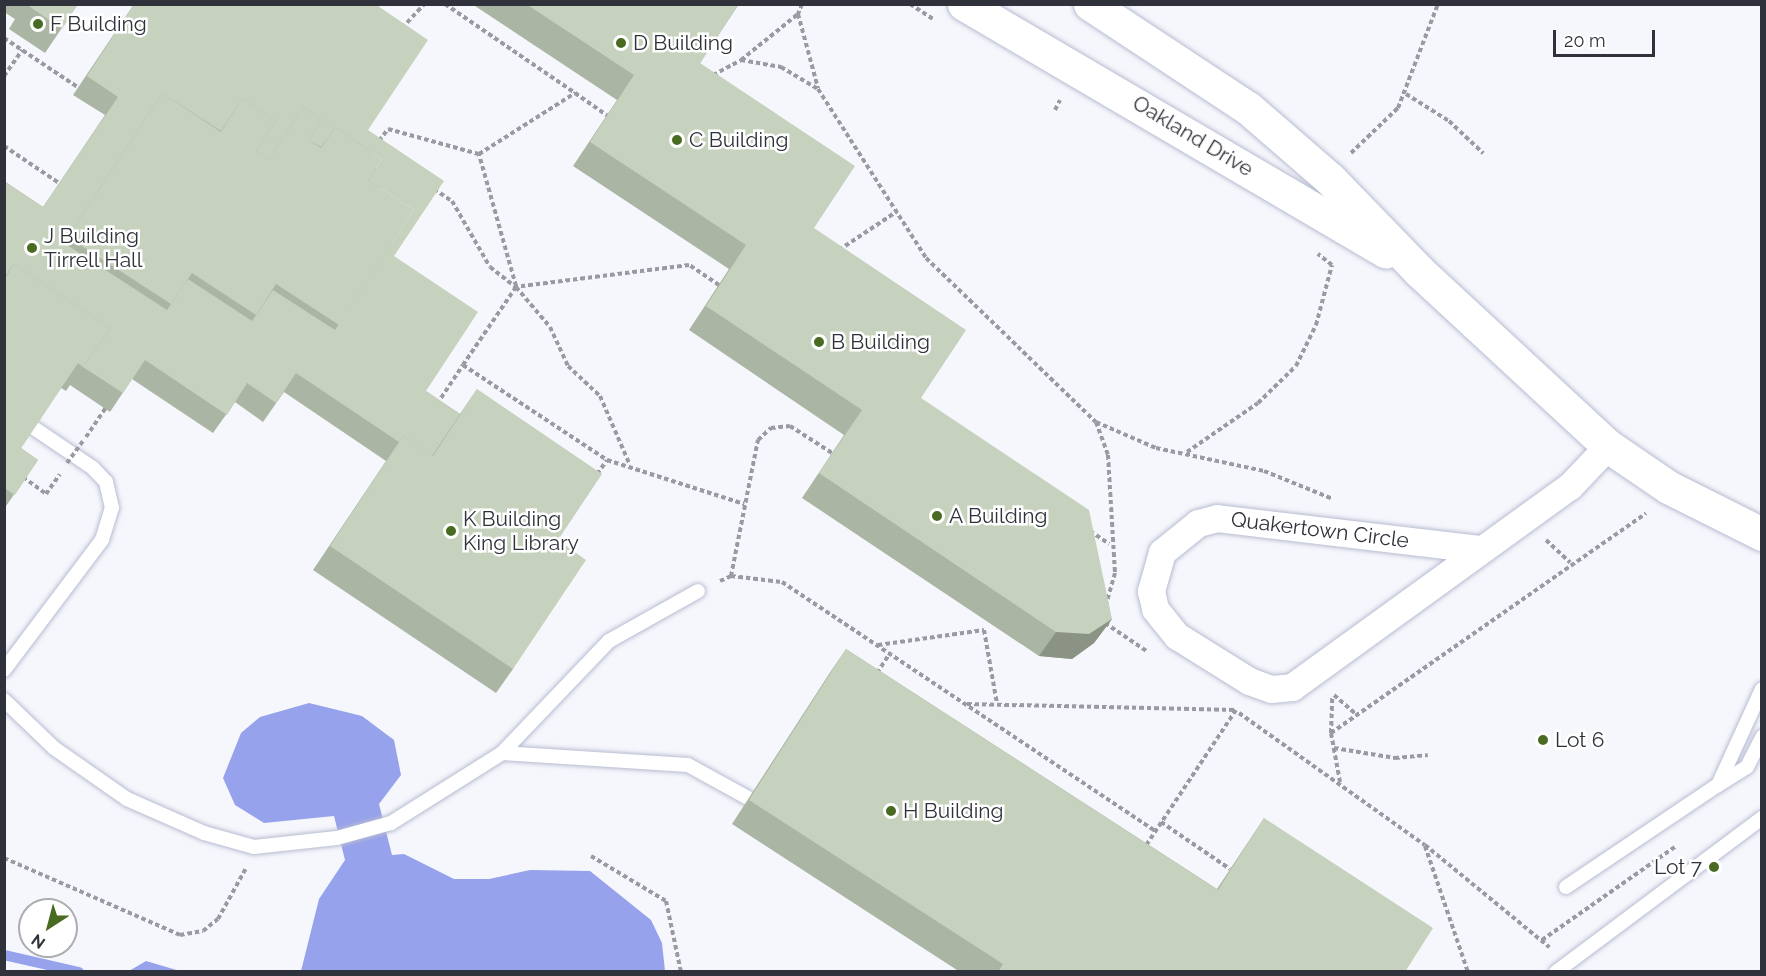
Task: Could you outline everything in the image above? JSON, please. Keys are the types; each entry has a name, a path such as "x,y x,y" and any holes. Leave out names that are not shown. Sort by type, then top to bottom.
{"street":[{"name":"Oakland Drive","path":"1090,4 1248,108 1330,179 1419,271 1608,447 1668,487 1761,534"},
{"name":"Oakland Drive","path":"954,15 1419,271"},
{"name":"Quakertown Circle","path":"1479,549 1216,518 1198,523 1162,552 1151,591 1155,609 1178,636 1249,681 1271,689 1292,687 1323,670 1479,549 1570,486 1608,447"}],"lane":[{"path":"4,670 102,540 112,508 106,482 93,468 34,428"},
{"path":"4,700 54,748 127,799 204,833 254,847 337,838 392,823 502,753 609,641 698,591"},
{"path":"1718,784 1761,689"},
{"path":"1566,887 1718,784 1747,767 1761,737"},
{"path":"502,753 688,765 748,798"},
{"path":"1556,972 1761,818"}],"path":[{"path":"394,34 424,4"},
{"path":"445,4 607,115"},
{"path":"709,78 741,60 798,14 802,4"},
{"path":"910,4 954,15"},
{"path":"1330,179 1406,94 1438,4"},
{"path":"798,14 818,89 926,258 1096,422 1156,448 1187,452 1264,471 1344,504"},
{"path":"4,38 86,92"},
{"path":"4,76 7,68 22,50"},
{"path":"741,60 782,68 818,89"},
{"path":"375,148 388,129 479,154 575,93"},
{"path":"1406,94 1449,121 1484,153"},
{"path":"4,146 59,183"},
{"path":"479,154 516,287"},
{"path":"423,181 452,201 490,267 516,287 550,327 568,366 600,396 630,464"},
{"path":"836,252 896,212"},
{"path":"1187,452 1258,403 1296,366 1316,326 1332,265 1313,251"},
{"path":"433,410 516,287 689,265 719,285"},
{"path":"463,365 607,460 630,464 744,504"},
{"path":"17,474 46,494 110,402"},
{"path":"1096,422 1108,454 1109,544 1115,573 1104,609"},
{"path":"731,576 758,440 771,428 790,426 832,453"},
{"path":"594,477 607,460"},
{"path":"1340,782 1331,734 1654,508"},
{"path":"1083,527 1109,544"},
{"path":"698,591 731,576 782,582 1155,831"},
{"path":"1098,619 1153,656"},
{"path":"989,622 984,630 997,704"},
{"path":"877,645 984,630"},
{"path":"873,678 890,653"},
{"path":"1218,698 1340,782 1425,845 1542,940 1553,952"},
{"path":"966,704 1236,710"},
{"path":"1143,850 1236,710"},
{"path":"1334,748 1395,758 1428,755"},
{"path":"1161,822 1230,869"},
{"path":"1542,940 1685,839"},
{"path":"1425,845 1468,972"},
{"path":"4,858 180,934 203,931 218,919 234,897 254,847"},
{"path":"591,856 666,901 681,972"}],"water":[{"path":"309,703 362,716 394,740 401,775 379,804 392,855 404,854 454,879 489,879 530,870 590,871 651,920 662,943 665,971 301,971 319,899 345,860 334,816 264,823 235,805 223,778 241,733 260,717"},
{"path":"146,961 180,971 129,971"}],"building":[{"path":"26,4 78,4 62,29"},
{"name":"J Building Tirrell Hall","path":"134,4 375,4 428,40 368,130 444,181 394,256 478,312 426,391 460,414 432,456 403,436 399,442 296,373 276,403 247,383 227,415 145,360 123,393 83,367 110,328 14,264 4,278 4,181 43,207 118,97 87,76","holes":["162,93 221,131 242,99 276,121 256,151 269,159 303,107 322,119 309,140 321,147 335,127 382,159 368,180 414,210 335,330 273,290 252,321 188,279 167,310 64,243"]},
{"path":"526,4 739,4 700,63 855,166 814,228 966,330 921,398 1089,510 1112,619 1089,634 1056,632 819,473 862,410 706,306 746,245 590,142 634,75"},
{"path":"162,93 221,132 242,99 276,121 256,151 269,159 303,107 322,119 309,140 321,148 335,127 382,159 368,180 414,210 339,325 276,284 256,315 192,273 171,304 68,237"},
{"path":"14,264 110,328 83,367 78,363 21,448 38,460 15,495 4,488 4,280"},
{"name":"K Building King Library","path":"477,389 602,474 558,540 586,560 513,669 330,546 403,436 433,456"},
{"name":"H Building","path":"846,649 1218,890 1264,818 1433,928 1405,972 998,972 1003,964 749,800"}],"waterway":[{"path":"4,955 79,972"}],"place":[{"name":"F Building","path":"38,24"},
{"name":"D Building","path":"621,43"},
{"name":"C Building","path":"677,140"},
{"name":"J Building Tirrell Hall","path":"32,248"},
{"name":"B Building","path":"819,342"},
{"name":"A Building","path":"937,516"},
{"name":"K Building King Library","path":"451,531"},
{"name":"Lot 6","path":"1543,740"},
{"name":"H Building","path":"891,811"},
{"name":"Lot 7","path":"1714,867"}]}
